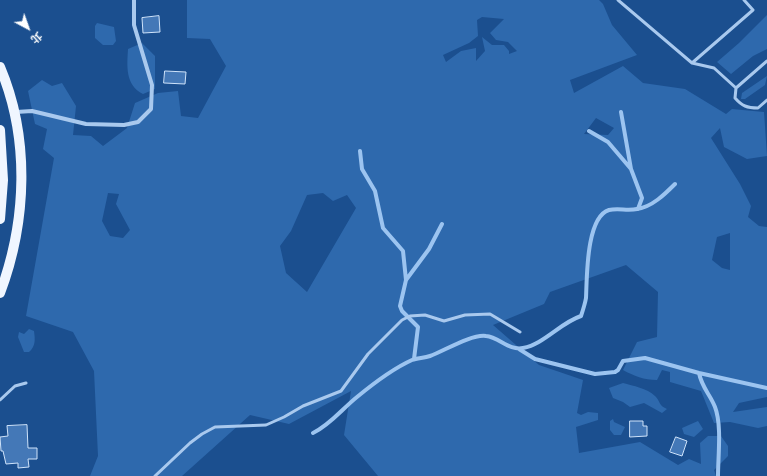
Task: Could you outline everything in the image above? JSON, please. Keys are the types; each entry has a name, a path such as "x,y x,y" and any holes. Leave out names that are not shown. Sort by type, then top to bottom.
{"main road":[{"path":"0,67 16,112 22,174 21,203 14,246 8,272 0,293"},
{"path":"0,130 3,180 0,219"}],"street":[{"path":"16,112 32,111 86,124 124,125 138,122 152,109 152,84 134,25 134,0"}],"lane":[{"path":"618,0 692,63 714,68 736,88"},
{"path":"692,63 753,10 744,0"},
{"path":"767,61 736,88 735,98 741,105 748,108 758,108 767,100"},
{"path":"155,476 190,443 215,427 266,425 284,418 304,406 341,391 368,354 402,320 410,316 425,315 444,321 465,315 490,314 520,332"},
{"path":"0,399 15,386 26,383"}],"shaded area":[{"path":"187,0 599,0 603,4 612,25 637,55 570,80 574,93 623,66 643,83 685,89 726,114 732,109 764,112 767,156 747,159 724,147 720,128 711,138 740,184 751,206 748,217 759,226 767,227 767,397 739,403 733,412 767,407 767,426 758,428 730,422 714,423 701,391 670,382 670,372 662,370 657,380 652,380 639,377 623,370 637,342 657,337 658,292 626,265 550,292 544,304 493,325 539,365 583,380 577,413 581,415 588,412 598,413 598,420 576,427 579,453 640,442 678,465 689,459 701,464 700,443 708,436 721,436 728,446 728,456 714,470 716,476 378,476 344,435 351,391 289,424 250,415 182,476 90,476 98,456 94,371 73,332 26,316 54,158 43,149 47,129 35,124 28,91 42,80 52,86 62,83 76,106 73,135 91,136 103,146 127,128 135,103 158,93 178,91 181,116 198,118 226,66 210,39 187,38","holes":["482,17 504,19 490,33 496,40 508,42 517,51 509,54 509,51 504,45 492,45 482,37 485,51 476,61 476,48 461,51 446,62 443,55 469,43 478,36 477,20","596,118 614,128 608,135 584,134","108,193 119,194 116,204 130,230 123,238 110,236 102,221","323,193 333,201 347,195 356,208 307,292 286,273 280,246 291,231 307,195","730,233 730,270 722,268 712,260 717,237"]},
{"path":"767,15 767,49 753,56 731,74 717,62 739,43"},
{"path":"97,23 114,27 116,41 113,45 103,45 95,38 95,26"},
{"path":"142,43 155,56 155,89 143,94 133,86 130,80 127,62 128,49"},
{"path":"767,76 765,85 745,99 741,99 742,93"},
{"path":"29,329 34,331 35,337 33,347 29,352 24,352 18,337 19,332 24,334"},
{"path":"623,383 652,393 661,405 667,409 662,413 644,403 630,407 613,398 609,388"},
{"path":"613,419 614,422 625,427 621,435 614,435 610,430 610,421"},
{"path":"698,421 703,429 694,437 684,434 682,428"}],"building":[{"path":"159,16 160,32 143,33 142,18"},
{"path":"165,71 186,72 185,84 164,83"},
{"path":"630,421 643,421 643,426 647,426 647,436 630,437"},
{"path":"27,425 28,448 37,448 37,459 28,459 29,467 18,468 18,463 6,464 3,451 1,451 0,437 8,436 7,426"},
{"path":"676,437 687,441 682,456 670,452"}],"waterway":[{"path":"621,112 631,169 642,198 638,209"},
{"path":"589,131 608,142 631,169"},
{"path":"360,151 362,169 375,191 383,228 403,251 406,280"},
{"path":"313,433 319,430 390,372 412,360 430,356 465,340 480,336 491,337 513,348 531,346 566,323 581,316 586,298 589,249 596,224 601,215 609,210 634,210 648,206 658,200 675,184"},
{"path":"414,359 418,327 402,311 400,306 406,280 429,249 442,224"},
{"path":"519,349 535,359 595,374 615,372 618,370 623,361 645,358 699,373 767,388"},
{"path":"699,373 702,383 713,402 717,414 719,431 718,476"}]}
